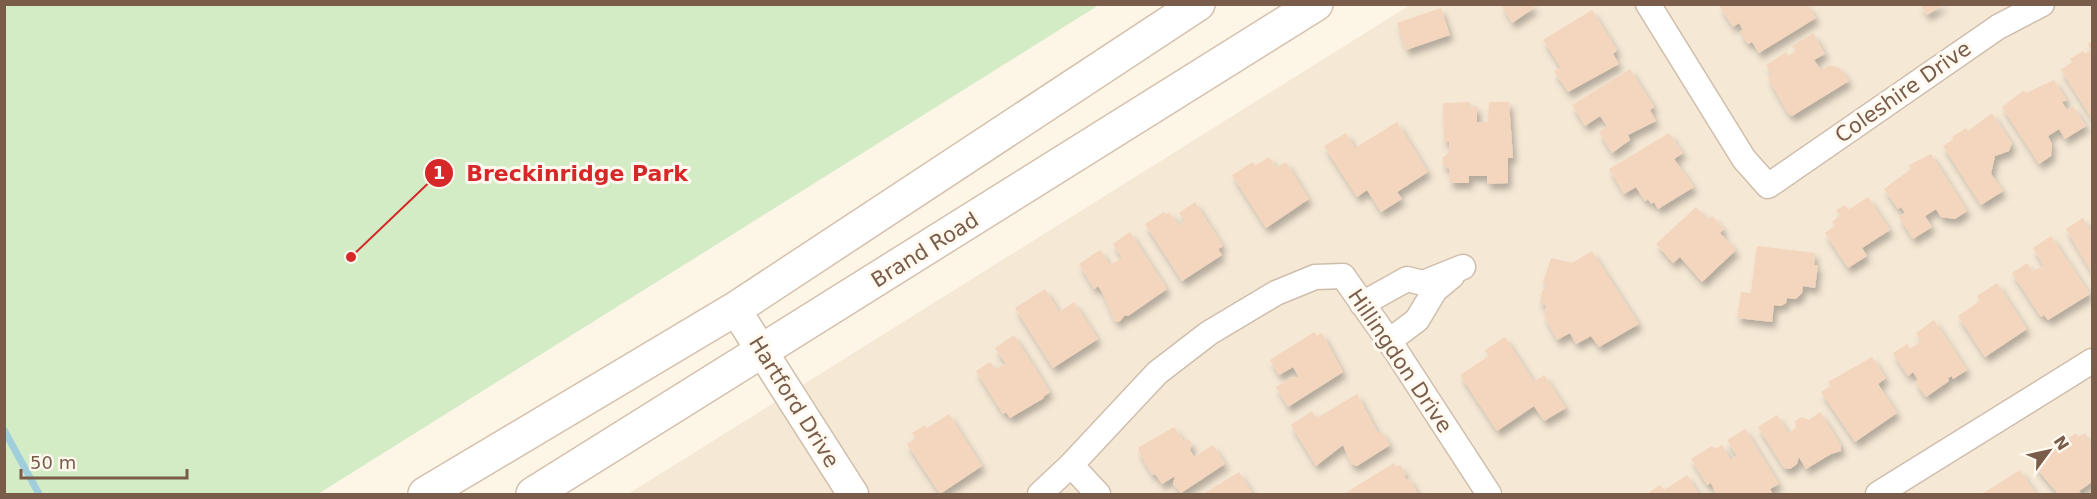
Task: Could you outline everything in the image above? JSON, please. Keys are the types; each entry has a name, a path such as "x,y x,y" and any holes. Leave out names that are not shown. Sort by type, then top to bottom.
{"main road":[{"path":"425,495 735,309 1198,4"},
{"name":"Brand Road","path":"533,495 1316,4"}],"street":[{"name":"Coleshire Drive","path":"1648,4 1744,159 1768,186 1998,27 2036,6"},
{"path":"1362,304 1407,279 1424,283 1463,267 1436,290 1417,320 1389,341"},
{"name":"Hillingdon Drive","path":"1040,495 1157,373 1209,333 1269,296 1315,277 1343,276 1389,341 1489,495"},
{"name":"Hartford Drive","path":"735,309 852,495"},
{"path":"1878,495 2092,361"},
{"path":"1071,465 1098,495"}],"shaded area":[{"path":"1410,5 2092,5 2092,494 628,494"}],"green space":[{"path":"4,5 1099,5 318,494 5,494"}],"building":[{"path":"1501,4 1532,4 1534,8 1512,23"},
{"path":"1724,4 1807,4 1816,18 1759,53 1752,42 1748,44 1740,32 1743,30 1739,23 1733,27 1720,7"},
{"path":"1920,4 1944,4 1927,15"},
{"path":"1441,8 1450,35 1406,50 1397,23"},
{"path":"1592,10 1617,50 1613,54 1619,64 1568,92 1554,71 1561,68 1543,40"},
{"path":"1813,33 1825,54 1814,60 1821,70 1830,65 1840,68 1849,81 1792,116 1768,78 1772,75 1766,65 1786,52 1788,56 1796,51 1792,46"},
{"path":"2092,41 2092,119 2061,70 2072,62 2070,59 2083,51 2085,54 2091,50 2088,44"},
{"path":"1630,69 1654,107 1650,110 1656,121 1628,135 1630,140 1612,153 1599,132 1607,126 1600,116 1585,126 1572,105"},
{"path":"2054,80 2067,100 2062,102 2067,110 2073,106 2086,126 2065,139 2059,129 2048,136 2052,144 2051,156 2039,164 2002,107 2024,90 2026,93"},
{"path":"1470,102 1470,107 1477,106 1477,122 1488,122 1489,102 1509,102 1513,158 1508,158 1508,183 1487,184 1487,176 1469,176 1469,183 1450,183 1449,169 1443,165 1443,157 1449,153 1449,142 1444,142 1443,103"},
{"path":"1992,113 2012,143 2009,151 1995,156 1991,174 2003,191 1981,205 1943,146 1954,139 1952,137 1966,128 1968,131"},
{"path":"1397,122 1428,172 1397,192 1402,199 1381,212 1367,190 1357,197 1324,146 1346,133 1355,148"},
{"path":"1669,133 1683,153 1674,159 1694,187 1658,209 1654,202 1651,204 1648,199 1645,201 1636,187 1624,194 1609,169"},
{"path":"1931,154 1967,211 1955,219 1941,217 1936,209 1925,216 1932,227 1913,239 1899,217 1905,213 1901,207 1898,209 1884,189 1911,169 1909,165"},
{"path":"1269,157 1276,168 1286,162 1309,199 1266,228 1232,175 1253,162 1255,166"},
{"path":"1868,197 1890,230 1862,248 1867,256 1848,268 1825,233 1835,226 1832,222 1840,216 1836,210 1845,205 1848,210"},
{"path":"1195,202 1223,246 1218,249 1222,255 1182,281 1145,224 1164,212 1166,214 1169,212 1179,226 1185,222 1179,213"},
{"path":"1696,207 1708,220 1712,216 1724,229 1720,233 1736,250 1702,282 1680,257 1673,263 1656,244"},
{"path":"2083,218 2092,233 2092,273 2066,229"},
{"path":"1130,232 1167,289 1128,316 1125,315 1119,322 1115,321 1098,286 1094,289 1079,264 1100,250 1110,265 1122,258 1113,244"},
{"path":"2051,236 2090,294 2048,320 2044,315 2041,317 2012,273 2027,263 2032,271 2044,266 2033,248"},
{"path":"1757,246 1815,253 1814,265 1818,265 1815,288 1803,286 1802,293 1796,299 1787,298 1786,303 1781,306 1774,305 1772,322 1737,318 1741,292 1751,293"},
{"path":"1592,251 1639,324 1599,347 1591,336 1576,344 1570,333 1557,340 1545,317 1546,305 1540,303 1542,291 1548,287 1543,282 1551,258 1572,263"},
{"path":"1997,283 2027,329 1985,357 1958,316 1980,301 1977,296"},
{"path":"1045,289 1059,312 1074,302 1098,339 1053,368 1015,308"},
{"path":"1934,320 1967,370 1953,379 1952,376 1948,378 1949,381 1926,397 1915,382 1918,380 1913,372 1908,376 1893,353 1907,344 1910,349 1922,341 1916,333"},
{"path":"1314,332 1317,336 1322,333 1343,372 1288,407 1276,387 1292,377 1299,377 1293,367 1279,375 1270,360"},
{"path":"1014,335 1050,392 1010,418 1006,412 1003,414 976,371 990,362 995,369 1006,364 995,348"},
{"path":"1505,337 1534,382 1544,375 1566,408 1544,421 1534,406 1497,431 1460,375 1489,356 1485,350"},
{"path":"1872,357 1886,378 1878,384 1897,413 1855,442 1821,392 1831,386 1828,382"},
{"path":"1357,394 1378,433 1381,431 1390,445 1357,466 1351,464 1343,445 1316,466 1291,425 1312,411 1317,418"},
{"path":"1820,412 1841,445 1841,451 1831,454 1806,469 1799,457 1797,464 1790,469 1784,468 1758,427 1777,415 1788,433 1796,428 1795,421 1802,417 1809,420"},
{"path":"949,414 982,466 940,494 907,444 916,438 912,433 925,425 927,428"},
{"path":"1174,427 1183,440 1189,440 1192,444 1190,450 1194,457 1213,445 1225,464 1181,493 1173,484 1175,476 1162,484 1155,474 1152,475 1139,452 1139,447"},
{"path":"1745,429 1779,484 1770,489 1772,493 1769,494 1716,494 1711,483 1707,485 1691,459 1712,446 1715,449 1722,445 1731,460 1737,456 1727,440"},
{"path":"2076,433 2078,437 2085,433 2092,445 2092,482 2079,491 2081,494 2058,494 2036,468 2035,460 2046,457 2044,454"},
{"path":"1394,463 1396,467 1400,465 1406,475 1404,476 1407,480 1409,478 1418,494 1348,494 1347,492"},
{"path":"2020,470 2036,494 1982,494"},
{"path":"1239,472 1252,492 1203,494"},
{"path":"1687,475 1699,494 1651,494 1649,492 1660,485 1664,490"}],"waterway":[{"path":"4,430 39,494"}],"place":[{"name":"Breckinridge Park","path":"351,257"}]}
